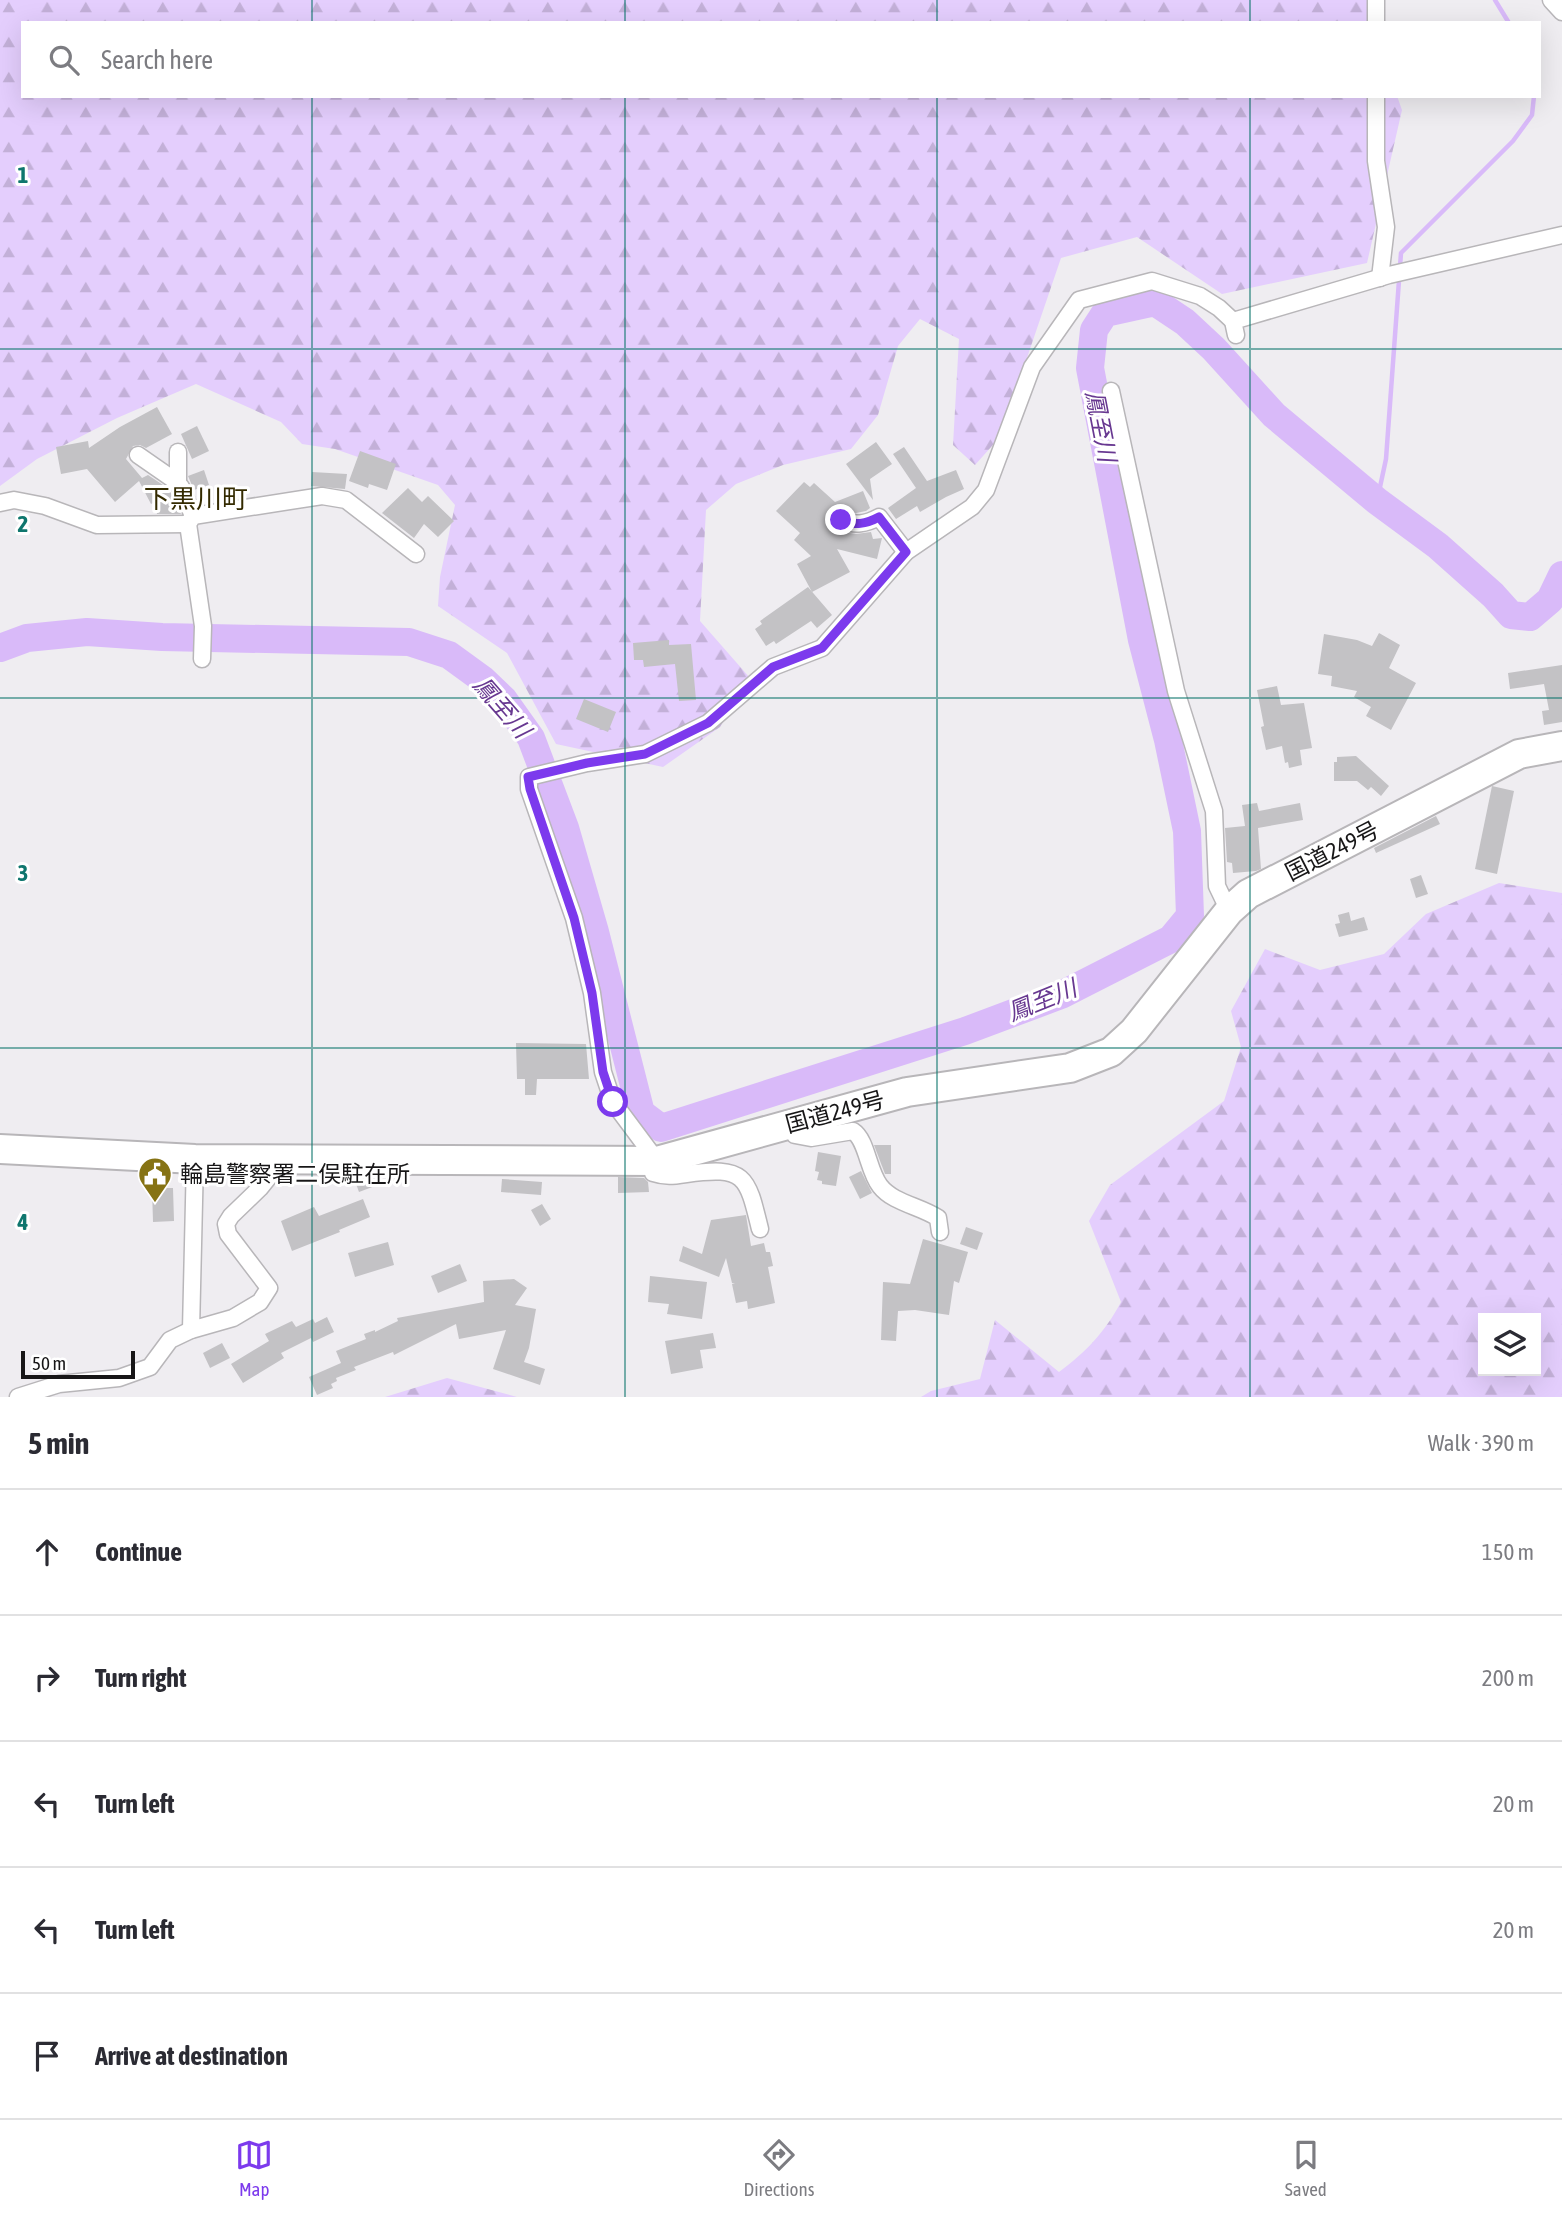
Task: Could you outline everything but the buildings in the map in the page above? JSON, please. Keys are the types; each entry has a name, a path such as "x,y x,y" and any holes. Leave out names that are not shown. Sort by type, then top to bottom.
{"highway":[{"name":"国道249号","path":"0,1149 195,1159 654,1161 907,1093 1070,1068 1111,1052 1134,1031 1229,911 1248,894 1519,754 1562,746"}],"street":[{"path":"1376,0 1376,21"},
{"path":"1551,0 1562,12"},
{"path":"1376,98 1376,160 1387,227 1385,277"},
{"path":"760,1229 751,1193 746,1182 738,1175 709,1171 664,1177 653,1173 654,1161 613,1102 603,1072 592,993 574,918 528,777 587,763 645,754 708,723 773,667 822,648 906,552 972,507 986,490 1032,367 1079,300 1152,281 1200,296 1219,308 1235,328 1385,277 1562,235"},
{"path":"1111,391 1177,691 1214,811 1217,886 1229,911"},
{"path":"178,452 178,485"},
{"path":"138,455 178,485 186,495 203,626 202,659"},
{"path":"0,503 14,500 45,506 97,525 191,520 322,496 346,500 416,554"},
{"path":"841,520 860,524 879,517 906,552"},
{"path":"792,1123 795,1135 811,1138 853,1131 860,1136 870,1170 880,1187 895,1200 923,1209 939,1218 940,1232"},
{"path":"18,1397 59,1384 119,1378 149,1367 170,1340 191,1330 233,1318 260,1302 269,1288 228,1234 226,1224 285,1158"},
{"path":"191,1330 195,1159"}],"green space":[{"path":"0,0 1370,0 1375,21 21,21 21,98 1398,98 1402,110 1367,263 1222,294 1137,237 1061,258 1000,437 975,465 953,445 959,339 920,319 898,346 878,415 851,449 783,465 736,484 706,510 700,621 750,678 720,727 663,767 556,744 507,653 438,606 440,577 455,505 438,485 335,449 302,444 281,422 196,384 117,418 37,459 0,486"},
{"path":"1499,883 1562,893 1562,1397 921,1397 931,1391 980,1379 995,1320 1059,1372 1078,1357 1101,1332 1121,1302 1089,1221 1110,1185 1224,1101 1241,1047 1231,1011 1265,949 1320,970 1384,954 1426,914"},
{"path":"447,1378 517,1397 385,1397"}],"waterway":[{"path":"1495,0 1508,21"},
{"path":"1377,501 1386,459 1401,253 1513,141 1532,115 1534,98"},
{"name":"鳳至川","path":"0,648 27,638 87,632 162,637 409,642 449,655 482,679 504,700 531,738 565,828 595,932 641,1113 661,1128 965,1031 1061,995 1171,939 1190,916 1187,831 1168,740 1142,640 1090,368 1094,330 1105,313 1155,302 1185,322 1214,349 1274,415 1377,501 1438,546 1493,595 1511,615 1530,617 1550,600 1562,575"}],"place":[{"name":"輪島警察署二俣駐在所","path":"155,1204"}],"district":[{"name":"下黒川町","path":"196,499"}],"route":[{"path":"613,1102 603,1072 592,993 574,918 528,777 587,763 645,754 708,723 773,667 822,648 906,552 879,517 860,524 841,520"}]}
